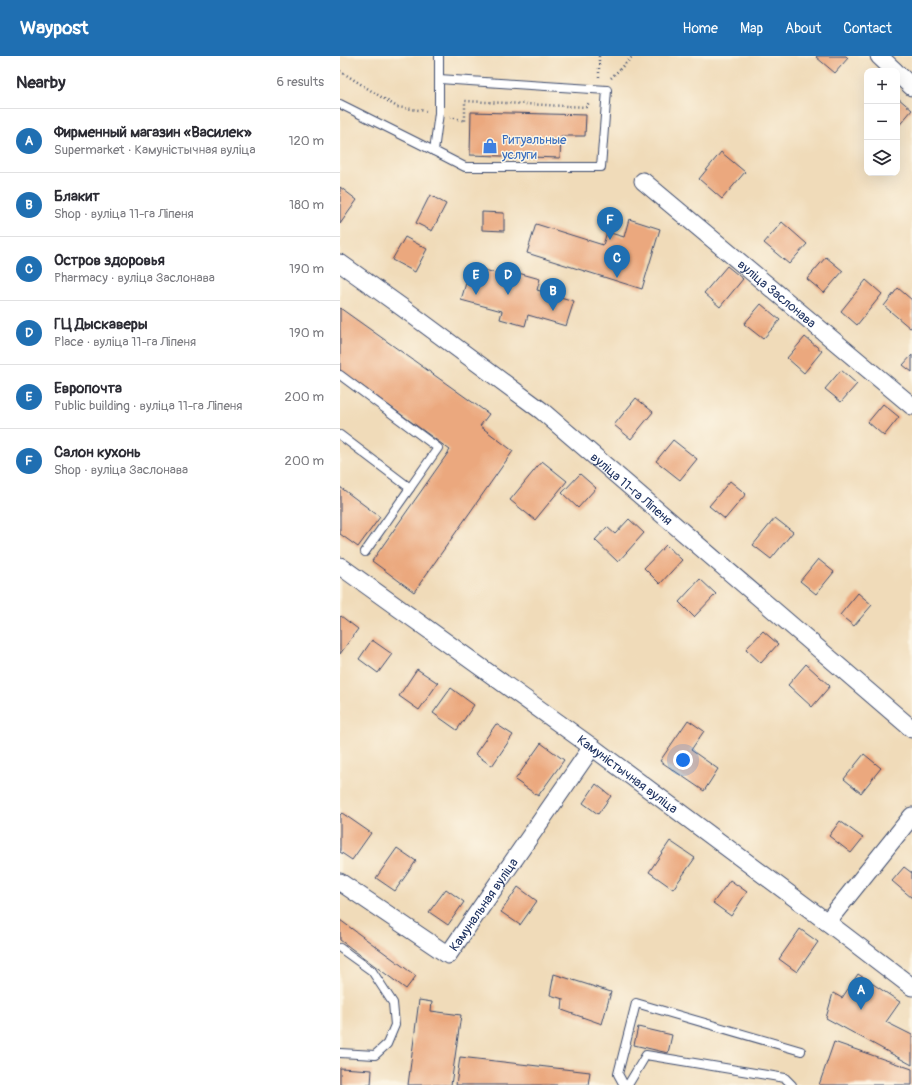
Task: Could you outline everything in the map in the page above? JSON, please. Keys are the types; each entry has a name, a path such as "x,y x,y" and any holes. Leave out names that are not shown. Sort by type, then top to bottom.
{"street":[{"path":"879,56 892,68"},
{"path":"900,76 912,87"},
{"name":"вуліца Заслонава","path":"643,181 912,406"},
{"name":"вуліца 11-га Ліпеня","path":"340,263 542,411 912,729"},
{"name":"Камуністычная вуліца","path":"340,566 592,747 912,987"},
{"name":"Камунальная вуліца","path":"340,882 448,955 592,747"},
{"path":"827,922 912,816"}],"lane":[{"path":"434,152 439,113 439,56"},
{"path":"340,104 465,167 601,167 607,90 439,79"},
{"path":"340,375 438,448 365,552"},
{"path":"340,435 410,488"},
{"path":"340,948 372,971 394,1002 396,1025 387,1044 375,1055 340,1053"},
{"path":"624,1085 618,1074 636,1003 801,1051"},
{"path":"628,1085 646,1055 785,1078 792,1085"}],"path":[{"path":"599,56 599,90"},
{"path":"340,71 397,107 439,113 465,121 466,101 586,106 599,90 633,56"}],"building":[{"path":"846,56 848,58 835,73 816,57"},
{"path":"900,100 912,110 900,124"},
{"path":"471,112 586,115 585,136 561,136 560,158 470,155"},
{"path":"721,152 745,172 722,199 699,179"},
{"path":"340,187 357,200 340,224"},
{"path":"430,195 446,204 432,231 416,223"},
{"path":"482,212 504,213 504,231 482,230"},
{"path":"629,219 660,229 642,289 527,253 536,224 603,245 607,232 624,237"},
{"path":"782,222 807,244 789,264 764,243"},
{"path":"405,237 427,249 415,272 392,260"},
{"path":"826,257 843,271 824,293 807,279"},
{"path":"471,266 509,277 511,271 540,279 537,290 574,301 566,326 528,315 525,326 500,319 502,311 461,300"},
{"path":"727,266 743,279 720,307 704,293"},
{"path":"866,280 882,294 857,325 841,311"},
{"path":"898,288 912,300 912,327 910,328 884,306"},
{"path":"761,304 780,320 763,339 744,324"},
{"path":"340,308 489,414 480,426 513,451 414,592 372,561 450,450 340,370"},
{"path":"805,337 822,351 804,373 787,358"},
{"path":"912,355 912,372 903,365"},
{"path":"841,370 857,384 841,402 825,389"},
{"path":"636,398 653,412 631,439 614,425"},
{"path":"883,404 899,417 884,436 868,422"},
{"path":"673,440 697,459 680,480 656,461"},
{"path":"542,461 567,481 535,520 510,500"},
{"path":"580,474 596,488 578,508 562,493"},
{"path":"730,481 746,494 725,519 709,506"},
{"path":"340,487 380,517 358,547 340,534"},
{"path":"775,518 793,532 771,559 753,545"},
{"path":"629,519 644,533 618,562 595,540 607,527 615,534"},
{"path":"666,545 682,560 660,584 644,568"},
{"path":"818,559 834,572 816,594 800,581"},
{"path":"700,579 716,594 694,617 679,602"},
{"path":"858,593 872,605 854,626 840,615"},
{"path":"341,616 358,629 340,654 340,617"},
{"path":"763,631 778,644 761,663 746,649"},
{"path":"372,640 392,654 378,673 359,659"},
{"path":"806,664 830,686 812,707 788,685"},
{"path":"417,669 438,683 419,710 399,696"},
{"path":"451,688 474,705 457,730 433,713"},
{"path":"688,720 704,731 691,750 718,769 704,791 660,761"},
{"path":"496,724 513,735 492,766 475,754"},
{"path":"541,743 564,760 538,796 515,780"},
{"path":"864,754 881,768 861,793 844,779"},
{"path":"596,784 611,796 598,814 583,803"},
{"path":"342,813 371,833 352,860 340,852 340,815"},
{"path":"840,821 863,838 851,853 829,836"},
{"path":"670,841 695,858 673,889 649,872"},
{"path":"397,848 416,861 395,891 376,878"},
{"path":"904,867 912,873 912,898 892,881"},
{"path":"730,880 747,892 731,916 713,903"},
{"path":"518,887 537,901 520,925 501,912"},
{"path":"446,889 464,902 448,925 429,912"},
{"path":"340,920 416,976 406,989 340,940"},
{"path":"800,929 818,942 797,972 779,959"},
{"path":"554,974 611,992 602,1024 562,1010 563,999 550,995"},
{"path":"858,974 900,1002 886,1022 912,1035 912,1065 826,1018 833,993 842,998"},
{"path":"419,1000 432,1002 431,1011 461,1015 451,1085 408,1085"},
{"path":"638,1027 672,1035 668,1053 634,1045"},
{"path":"834,1042 912,1069 912,1085 819,1085"},
{"path":"460,1057 590,1072 588,1085 456,1085"},
{"path":"340,1068 372,1070 371,1085 340,1085"}],"place":[{"name":"Ритуальные услуги","path":"490,146"},
{"name":"Салон кухонь","path":"610,240"},
{"name":"Остров здоровья","path":"617,278"},
{"name":"Европочта","path":"476,295"},
{"name":"ГЦ Дыскаверы","path":"508,295"},
{"name":"Блакит","path":"553,311"},
{"name":"Фирменный магазин «Василек»","path":"861,1010"}]}
